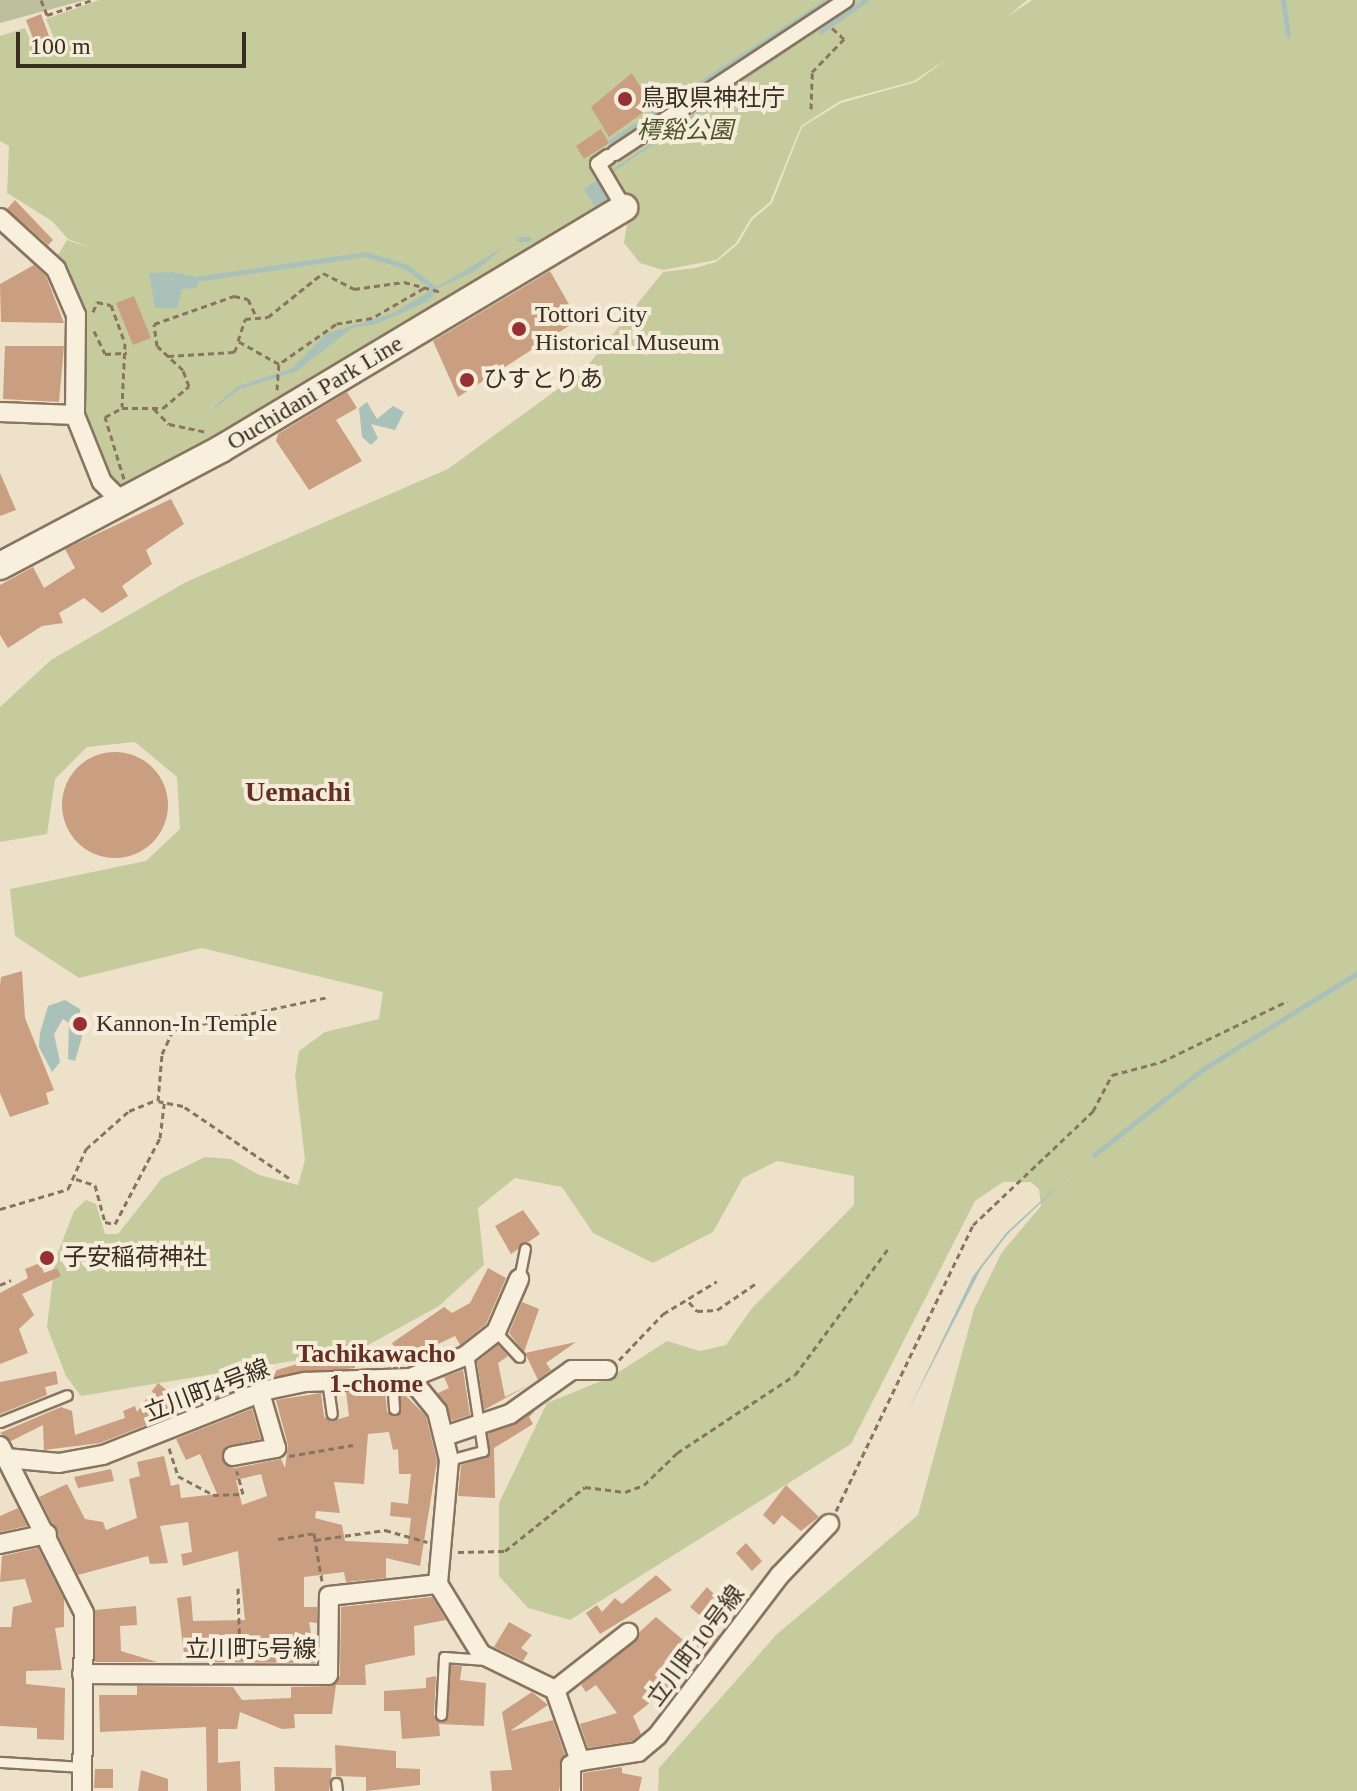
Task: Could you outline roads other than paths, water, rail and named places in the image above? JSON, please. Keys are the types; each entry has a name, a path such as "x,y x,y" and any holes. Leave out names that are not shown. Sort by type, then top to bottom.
{"main road":[{"name":"Ouchidani Park Line","path":"0,566 126,499 624,208"}],"street":[{"path":"624,208 598,164 846,0"},
{"path":"0,218 56,269 76,315 75,415 102,482 126,499"},
{"path":"0,412 75,415"},
{"path":"519,1279 496,1332 468,1353 401,1379 437,1411 445,1436 449,1460 448,1550 438,1584 488,1660 516,1666 555,1690 580,1761 571,1765 571,1791"},
{"path":"445,1436 515,1412 572,1370 607,1370"},
{"name":"立川町4号線","path":"3,1452 59,1463 103,1455 260,1393 327,1380 401,1379"},
{"path":"233,1456 276,1448 260,1393"},
{"path":"3,1452 47,1534 84,1613 82,1791"},
{"name":"立川町10号線","path":"580,1761 638,1752 658,1735 780,1575 829,1524"},
{"path":"0,1544 47,1534"},
{"name":"立川町5号線","path":"82,1674 328,1675 329,1596 438,1584"},
{"path":"555,1690 628,1633"}],"lane":[{"path":"519,1279 525,1249"},
{"path":"496,1332 519,1357"},
{"path":"449,1460 483,1451 476,1427 476,1378 468,1353"},
{"path":"394,1409 401,1379"},
{"path":"327,1380 332,1414"},
{"path":"0,1422 67,1395"},
{"path":"441,1715 444,1657 488,1660"},
{"path":"0,1762 82,1767"}],"water":[{"path":"822,27 599,182 611,205 598,212 584,189"},
{"path":"507,245 474,272 438,288 429,301 377,324 352,328 297,371 240,389 205,415 238,386 291,369 326,334 393,313"},
{"path":"172,272 200,278 196,288 182,289 177,308 155,308 149,273"},
{"path":"367,402 377,419 393,406 404,412 395,430 371,424 378,438 371,445 362,437 359,408"},
{"path":"65,1000 80,1009 82,1037 75,1061 68,1059 69,1023 63,1019 54,1034 60,1062 52,1072 39,1047 40,1033 48,1006"},
{"path":"1087,1159 1007,1235 981,1269 908,1411 973,1276 1006,1233"}],"waterway":[{"path":"611,141 828,0"},
{"path":"821,31 866,0"},
{"path":"1283,0 1288,35"},
{"path":"519,239 529,239"},
{"path":"195,279 366,254 407,267 434,288"},
{"path":"1094,1155 1203,1069 1357,973"}],"place":[{"name":"鳥取県神社庁","path":"625,99"},
{"name":"Tottori City Historical Museum","path":"519,329"},
{"name":"ひすとりあ","path":"467,380"},
{"name":"Kannon-In Temple","path":"80,1024"},
{"name":"子安稲荷神社","path":"47,1258"}],"district":[{"name":"Uemachi","path":"298,792"},
{"name":"Tachikawacho 1-chome","path":"376,1369"}],"park label":[{"name":"樗谿公園","path":"685,131"}]}
